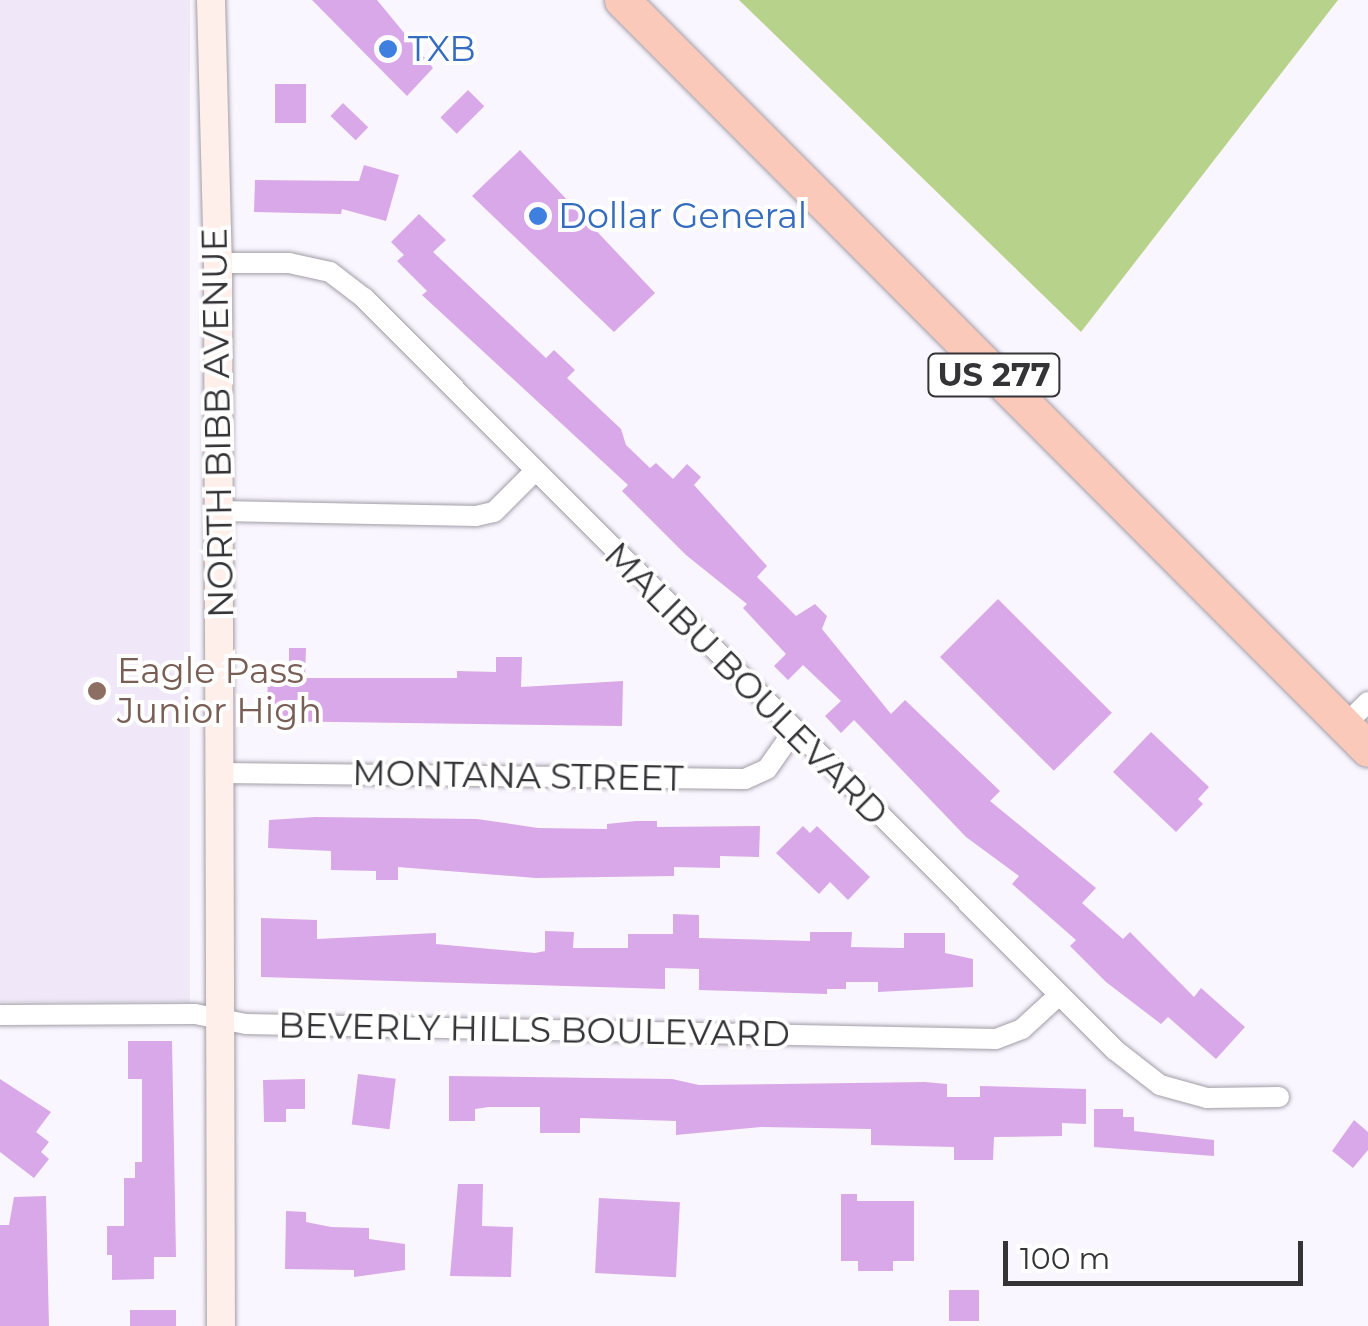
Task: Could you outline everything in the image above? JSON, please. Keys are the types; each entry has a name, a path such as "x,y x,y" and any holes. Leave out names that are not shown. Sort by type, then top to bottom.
{"highway":[{"name":"US 277","path":"622,0 1360,726"}],"main road":[{"name":"NORTH BIBB AVENUE","path":"210,0 218,264 221,1326"}],"street":[{"name":"MALIBU BOULEVARD","path":"218,264 289,264 330,272 364,298 1056,998 1160,1085 1207,1098 1280,1097"},
{"path":"219,511 476,516 494,512 535,471"},
{"name":"MONTANA STREET","path":"221,773 744,778 766,769 793,732"},
{"name":"BEVERLY HILLS BOULEVARD","path":"0,1014 220,1018 246,1024 996,1039 1022,1029 1056,998"}],"shaded area":[{"name":"Eagle Pass Junior High","path":"0,0 190,0 190,1002 0,1002"}],"green space":[{"path":"739,0 1338,0 1081,332"}],"building":[{"name":"TXB","path":"312,0 377,0 433,68 407,96"},
{"path":"275,84 306,84 306,123 275,123"},
{"path":"468,90 484,106 457,134 440,118"},
{"path":"343,103 368,127 356,140 330,116"},
{"name":"Dollar General","path":"520,150 655,293 614,332 472,196"},
{"path":"364,165 399,175 386,221 342,209 341,214 254,212 255,180 359,181"},
{"path":"419,214 446,240 433,252 546,358 554,350 575,370 567,378 621,429 626,445 650,468 656,463 673,479 687,464 701,477 694,485 767,566 757,577 796,616 815,604 827,616 822,629 891,714 905,700 1000,791 990,801 1096,888 1082,903 1123,939 1130,932 1194,997 1201,988 1245,1027 1216,1059 1168,1017 1161,1024 1106,982 1070,946 1076,940 1012,884 1019,876 966,837 854,720 841,733 825,716 841,701 803,665 788,680 774,666 786,654 743,608 747,604 686,555 622,491 628,485 422,295 427,291 397,261 404,255 391,242"},
{"path":"998,599 1112,713 1054,771 940,657"},
{"path":"289,648 306,648 305,678 457,678 457,671 496,672 496,657 522,657 521,687 623,681 622,726 267,721 268,666 289,667"},
{"path":"1151,732 1209,787 1198,799 1203,804 1176,832 1113,772"},
{"path":"477,819 538,828 607,829 607,824 636,821 657,821 657,827 760,826 759,857 720,856 720,868 674,867 674,876 536,878 398,867 398,880 376,880 376,871 331,870 331,851 268,848 269,820"},
{"path":"803,826 810,833 817,826 870,877 848,900 830,882 819,894 776,853"},
{"path":"673,914 699,915 699,938 810,941 810,932 852,932 851,947 904,948 904,933 945,933 945,953 973,959 973,987 878,992 878,982 846,982 846,989 827,989 827,994 699,990 699,969 665,968 665,989 261,977 261,918 317,920 317,939 436,933 436,944 535,953 545,951 545,931 574,932 573,948 628,948 628,934 673,934"},
{"path":"128,1041 172,1041 176,1257 154,1257 154,1279 112,1280 107,1226 124,1226 124,1178 135,1178 135,1162 142,1162 142,1079 128,1079"},
{"path":"358,1074 396,1079 390,1129 352,1125"},
{"path":"449,1076 672,1079 699,1085 925,1082 947,1084 947,1097 980,1097 980,1086 1086,1089 1086,1124 1062,1123 1062,1136 994,1137 993,1160 954,1160 954,1147 871,1145 871,1129 761,1127 676,1135 676,1121 580,1118 580,1133 540,1133 540,1107 475,1109 475,1121 449,1121"},
{"path":"0,1079 51,1112 36,1132 49,1142 41,1152 49,1159 34,1178 0,1152"},
{"path":"305,1079 305,1109 286,1109 286,1122 264,1122 263,1080"},
{"path":"1094,1109 1123,1109 1123,1117 1134,1117 1134,1131 1214,1140 1214,1156 1094,1147"},
{"path":"1354,1120 1368,1132 1368,1150 1353,1168 1332,1151"},
{"path":"458,1184 483,1184 482,1226 513,1227 511,1277 450,1276"},
{"path":"841,1194 857,1194 857,1201 914,1201 914,1261 893,1261 893,1271 858,1271 858,1261 841,1261"},
{"path":"46,1196 49,1326 0,1326 0,1225 9,1225 14,1197"},
{"path":"599,1198 680,1202 676,1277 595,1273"},
{"path":"286,1211 306,1212 306,1222 369,1228 369,1239 405,1244 405,1270 354,1277 354,1270 285,1269"},
{"path":"949,1290 979,1290 979,1321 949,1321"},
{"path":"130,1310 176,1310 176,1326 130,1326"}],"place":[{"name":"TXB","path":"388,49"},
{"name":"Dollar General","path":"538,216"},
{"name":"Eagle Pass Junior High","path":"97,691"}]}
